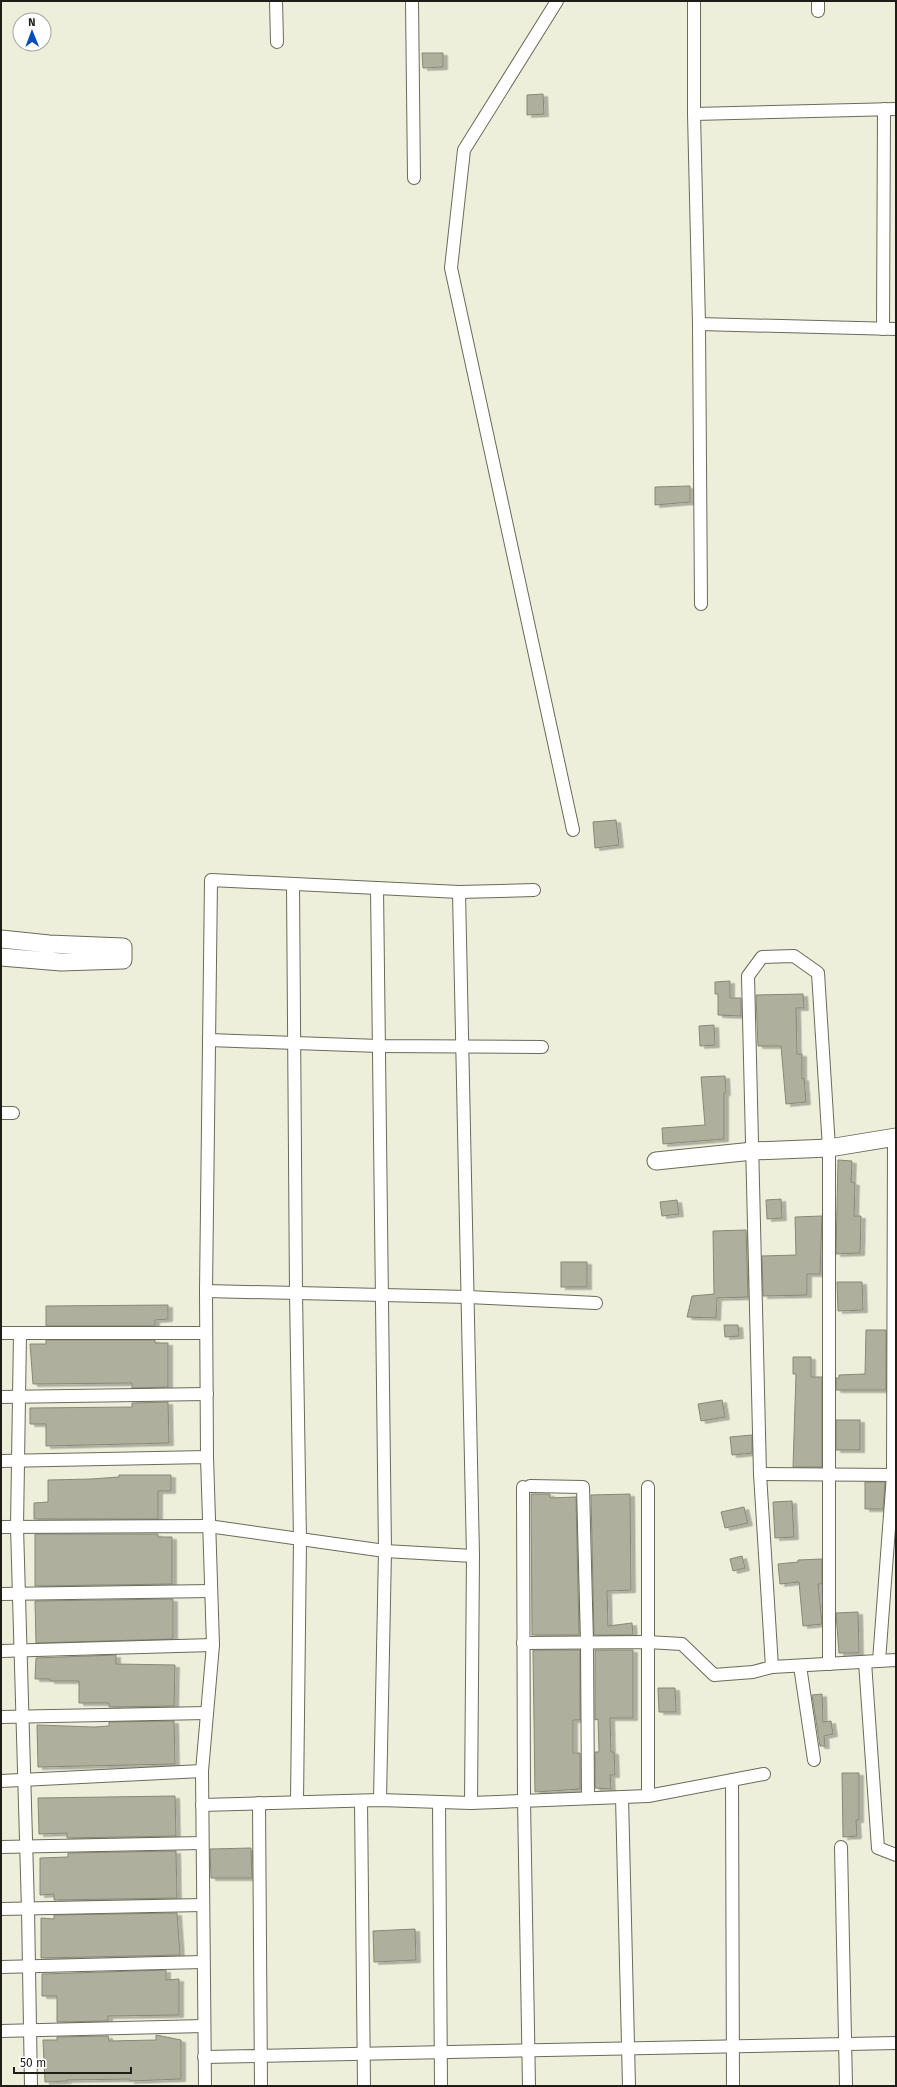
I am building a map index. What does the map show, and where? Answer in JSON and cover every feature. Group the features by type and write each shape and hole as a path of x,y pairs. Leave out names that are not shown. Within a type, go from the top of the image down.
{"street":[{"path":"276,1 277,42"},
{"path":"412,1 414,178"},
{"path":"694,1 694,114 699,324 701,604"},
{"path":"552,3 464,150 451,268 573,830"},
{"path":"694,114 890,109 883,329"},
{"path":"699,324 896,329"},
{"path":"205,2086 202,1771 213,1646 208,1526 206,1333 211,880 459,892 534,890"},
{"path":"293,884 296,1293 300,1540 297,1802"},
{"path":"377,888 385,1551 380,1800"},
{"path":"459,892 473,1556 470,1803"},
{"path":"1,939 49,944 123,947 123,960 61,962 1,957"},
{"path":"772,1667 760,1474 748,976 762,957 794,956 818,972 829,1148 831,1474 829,1664"},
{"path":"209,1040 379,1046 542,1047"},
{"path":"656,1161 753,1151 829,1148 895,1137 895,1475 879,1661"},
{"path":"206,1291 468,1297 596,1303"},
{"path":"1,1333 206,1333"},
{"path":"20,1333 17,1527 28,1909 31,2086"},
{"path":"1,1397 207,1394"},
{"path":"1,1461 207,1457"},
{"path":"760,1474 895,1475"},
{"path":"529,2086 523,1643 526,1487 583,1487 588,1642 588,1798"},
{"path":"648,1488 648,1796"},
{"path":"1,1527 208,1526 385,1551 473,1556"},
{"path":"1,1594 211,1591"},
{"path":"523,1643 648,1642 682,1644 714,1675 753,1672 772,1667 896,1660"},
{"path":"1,1650 213,1646"},
{"path":"865,1662 878,1848 896,1855"},
{"path":"800,1666 814,1760"},
{"path":"1,1717 207,1713"},
{"path":"1,1781 202,1771"},
{"path":"202,1805 380,1800 470,1803 648,1796 764,1774"},
{"path":"732,1780 733,2086"},
{"path":"622,1797 629,2086"},
{"path":"361,1801 364,2086"},
{"path":"439,1802 441,2086"},
{"path":"259,1803 261,2086"},
{"path":"1,1847 202,1843"},
{"path":"841,1847 846,2086"},
{"path":"1,1909 203,1905"},
{"path":"1,1967 203,1962"},
{"path":"1,2031 204,2026"},
{"path":"204,2057 896,2043"}],"building":[{"path":"422,53 443,53 443,67 423,68"},
{"path":"543,94 544,114 527,115 527,95"},
{"path":"690,486 690,502 655,505 655,487"},
{"path":"616,820 619,845 595,848 593,822"},
{"path":"730,981 730,998 741,998 741,1016 718,1015 718,994 715,994 715,982"},
{"path":"803,994 804,1008 796,1008 797,1054 802,1054 802,1079 804,1078 806,1102 786,1104 781,1046 758,1046 756,995"},
{"path":"714,1025 715,1045 700,1046 699,1026"},
{"path":"725,1076 726,1093 724,1093 724,1139 663,1144 662,1128 705,1125 701,1077"},
{"path":"838,1160 852,1161 851,1182 855,1183 854,1216 861,1216 860,1253 836,1254"},
{"path":"781,1199 782,1218 767,1219 766,1200"},
{"path":"677,1200 679,1214 662,1216 660,1202"},
{"path":"822,1216 820,1274 807,1274 807,1295 763,1296 762,1256 796,1255 795,1217"},
{"path":"746,1230 748,1297 717,1298 716,1318 687,1317 692,1296 714,1294 713,1231"},
{"path":"561,1262 587,1262 587,1287 561,1287"},
{"path":"837,1282 862,1282 863,1310 838,1311"},
{"path":"168,1305 168,1319 155,1320 155,1326 46,1326 46,1306"},
{"path":"724,1325 738,1325 739,1336 725,1337"},
{"path":"866,1330 886,1330 886,1390 836,1390 836,1378 839,1378 839,1375 865,1374"},
{"path":"46,1340 155,1340 155,1343 168,1343 168,1387 132,1388 132,1383 33,1384 30,1344 46,1344"},
{"path":"793,1357 811,1357 811,1377 822,1377 822,1467 793,1467 796,1374 793,1374"},
{"path":"722,1400 725,1417 701,1421 698,1404"},
{"path":"168,1402 169,1443 46,1446 46,1424 30,1424 30,1408 132,1407 132,1403"},
{"path":"836,1420 860,1420 860,1450 836,1450"},
{"path":"752,1435 752,1453 732,1455 730,1437"},
{"path":"119,1475 171,1475 171,1491 158,1491 158,1519 34,1519 34,1503 48,1502 48,1480 91,1479 119,1477"},
{"path":"865,1482 885,1482 883,1509 865,1509"},
{"path":"531,1494 550,1494 550,1498 576,1497 579,1635 532,1635"},
{"path":"630,1494 631,1590 607,1591 608,1626 632,1623 633,1635 594,1635 591,1495"},
{"path":"792,1501 794,1537 775,1538 773,1502"},
{"path":"744,1507 748,1523 725,1528 721,1512"},
{"path":"35,1534 158,1534 158,1537 172,1537 172,1584 35,1586"},
{"path":"742,1556 745,1568 733,1571 730,1559"},
{"path":"822,1559 822,1584 818,1584 822,1624 803,1626 799,1582 780,1584 778,1564 798,1562 798,1560"},
{"path":"173,1599 173,1639 36,1643 35,1601"},
{"path":"858,1612 859,1653 839,1653 836,1613"},
{"path":"533,1650 580,1650 580,1720 573,1720 573,1753 580,1753 580,1789 535,1792"},
{"path":"595,1650 633,1650 633,1718 610,1718 611,1752 614,1752 615,1775 610,1775 611,1789 595,1788 595,1752 599,1752 598,1719 595,1720"},
{"path":"116,1655 116,1664 175,1665 174,1706 109,1707 109,1703 79,1703 79,1681 50,1681 50,1679 35,1679 36,1658"},
{"path":"658,1688 675,1688 676,1712 659,1712"},
{"path":"822,1694 823,1722 831,1721 833,1734 824,1736 825,1746 820,1746 812,1695"},
{"path":"174,1721 175,1764 38,1767 37,1725 94,1727 109,1726 109,1722"},
{"path":"842,1773 859,1773 859,1820 856,1820 857,1836 843,1837"},
{"path":"175,1796 176,1836 67,1838 67,1833 39,1834 38,1798"},
{"path":"251,1848 252,1878 211,1878 210,1849"},
{"path":"176,1851 177,1898 54,1900 54,1894 40,1895 40,1858 68,1857 68,1853"},
{"path":"177,1913 180,1955 41,1958 41,1918 54,1919 54,1915"},
{"path":"415,1929 416,1960 374,1962 373,1931"},
{"path":"166,1970 166,1980 179,1979 179,2015 108,2016 108,2021 57,2022 57,1996 42,1996 42,1974"},
{"path":"156,2035 181,2040 181,2079 130,2081 130,2079 67,2080 45,2082 43,2040 57,2040 57,2037 108,2036 109,2041 156,2040"}]}
